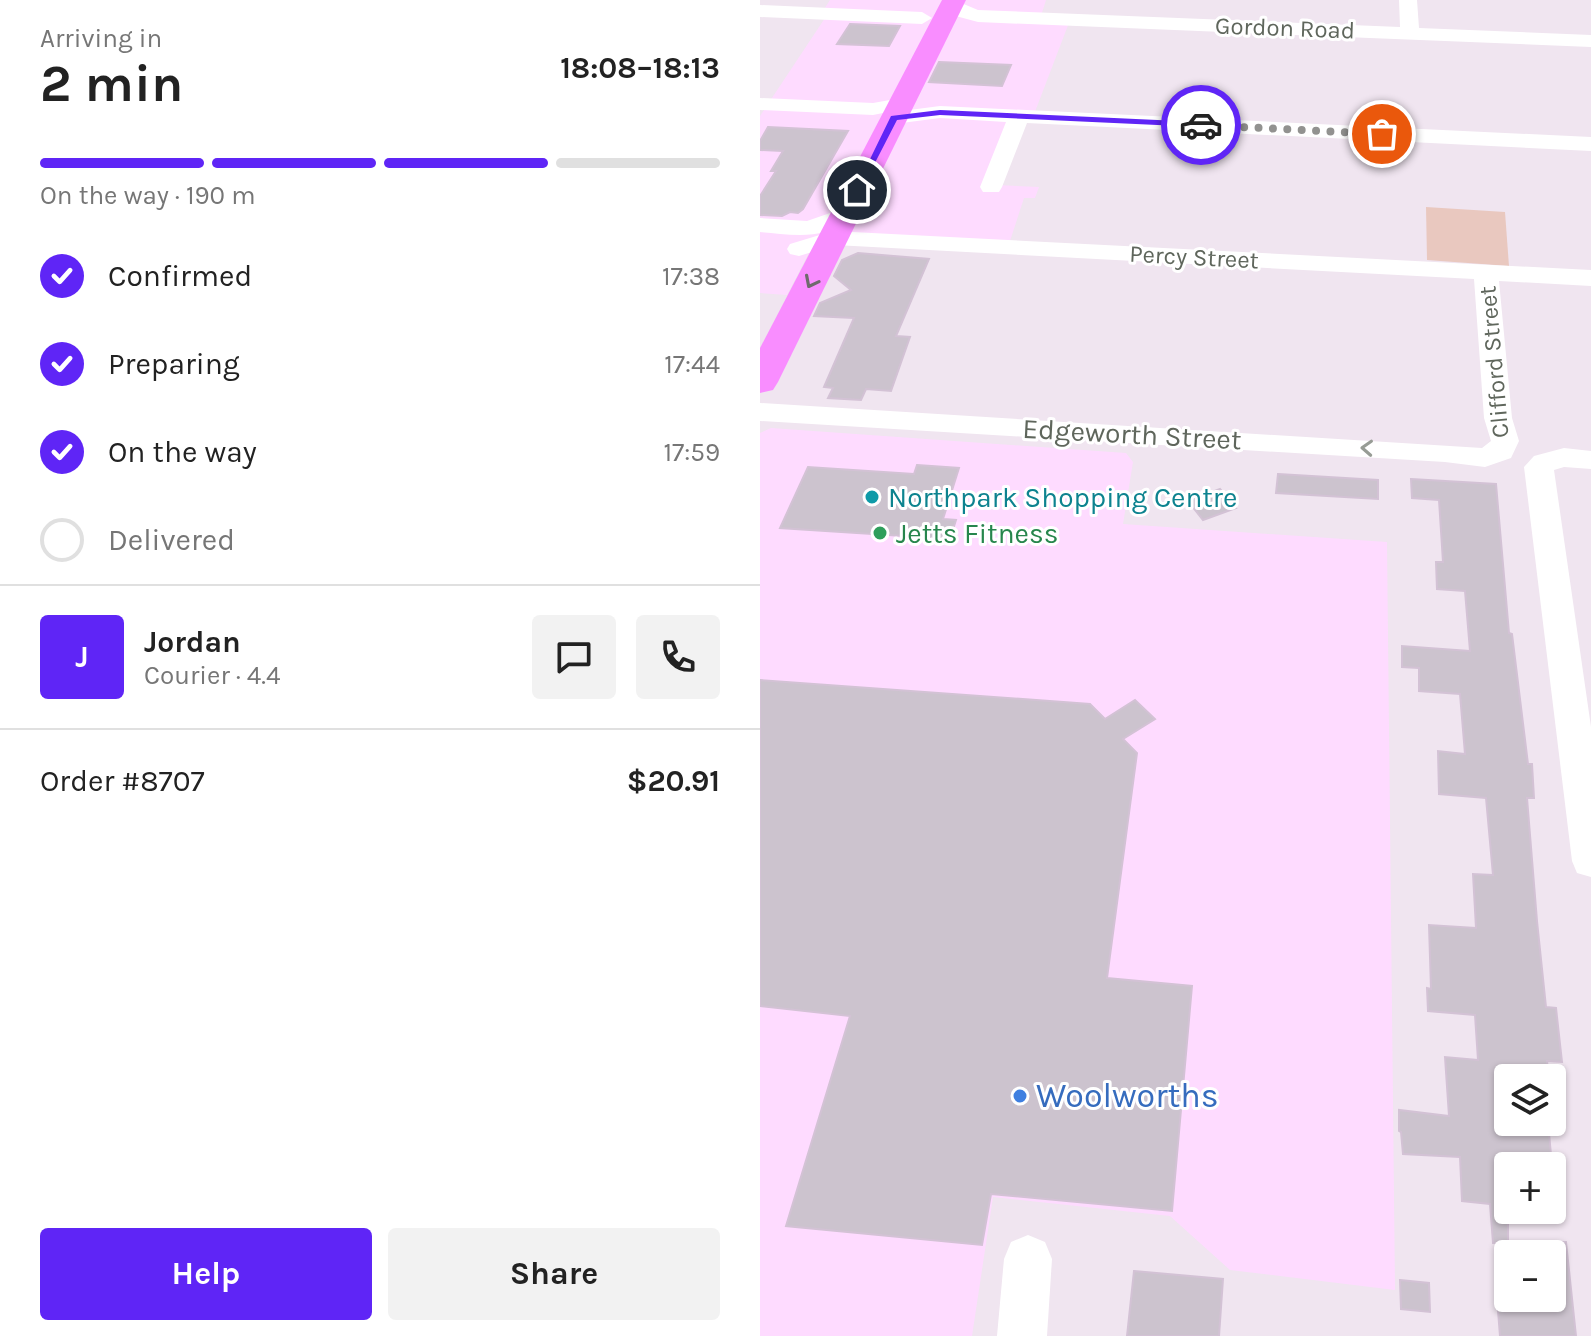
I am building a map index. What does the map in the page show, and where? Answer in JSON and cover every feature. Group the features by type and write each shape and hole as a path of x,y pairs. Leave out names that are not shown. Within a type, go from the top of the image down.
{"highway":[{"path":"760,323 822,232 893,108 940,13"},
{"path":"760,382 822,232"}],"street":[{"path":"1408,0 1410,32"},
{"name":"Gordon Road","path":"760,11 940,13 1591,41"},
{"path":"760,104 1591,144"},
{"path":"991,187 1019,116"},
{"name":"Percy Street","path":"760,225 822,232 1591,278"},
{"name":"Clifford Street","path":"1486,273 1498,418 1505,441 1501,451"},
{"name":"Edgeworth Street","path":"760,412 1485,458 1501,451"},
{"name":"Clifford Street","path":"1591,460 1559,458 1545,461 1539,467 1591,861"},
{"path":"1022,1336 1028,1259"}],"shaded area":[{"path":"830,0 1046,0 1040,19 1070,20 1033,117 1023,116 997,185 1039,187 1035,198 1024,198 1008,247 817,237 787,295 760,293 760,116 827,15 821,14"},
{"path":"1426,207 1505,212 1509,266 1427,260"},
{"path":"771,428 1126,453 1133,462 1123,524 1387,542 1395,1290 1230,1270 1170,1216 993,1197 972,1336 760,1336 760,433"}],"building":[{"path":"850,24 900,26 889,46 837,44"},
{"path":"939,62 1011,65 1002,86 929,82"},
{"path":"768,127 848,131 798,213 760,215 760,196 776,171 771,171 783,151 760,150 760,141"},
{"path":"858,253 929,259 896,336 910,337 891,391 866,389 861,400 828,398 833,388 824,387 854,318 814,316 820,303 851,290 834,276 842,260"},
{"name":"Northpark Shopping Centre","path":"917,465 959,468 943,519 956,520 950,539 780,528 808,467 914,474"},
{"path":"1278,474 1378,480 1378,499 1276,493"},
{"path":"1411,479 1496,484 1509,633 1512,634 1528,764 1532,764 1534,798 1527,798 1537,921 1546,1007 1556,1008 1562,1062 1494,1064 1494,1136 1549,1136 1551,1152 1494,1152 1494,1224 1508,1224 1508,1240 1494,1240 1494,1243 1490,1204 1462,1201 1460,1157 1403,1154 1399,1131 1399,1110 1449,1116 1445,1057 1478,1060 1475,1015 1428,1011 1427,988 1431,989 1429,925 1476,928 1473,874 1493,875 1486,798 1439,794 1438,751 1465,754 1460,694 1419,691 1419,668 1402,667 1402,646 1470,651 1465,591 1437,589 1436,562 1443,562 1439,500 1412,498"},
{"path":"1220,489 1236,508 1203,520 1188,501"},
{"path":"760,680 1090,704 1105,719 1135,700 1155,719 1123,739 1137,753 1107,978 1192,986 1172,1211 991,1194 982,1245 786,1226 850,1016 760,1006"},
{"path":"1566,1242 1576,1336 1500,1336 1498,1312 1566,1312"},
{"path":"1134,1271 1223,1279 1219,1336 1127,1336"},
{"path":"1400,1280 1429,1283 1430,1312 1401,1309"}],"way so far":[{"path":"1201,125 1382,134"}],"place":[{"name":"Northpark Shopping Centre","path":"872,497"},
{"name":"Jetts Fitness","path":"880,533"},
{"name":"Woolworths","path":"1020,1096"}],"route":[{"path":"857,190 894,118 940,112 1201,125"}]}
